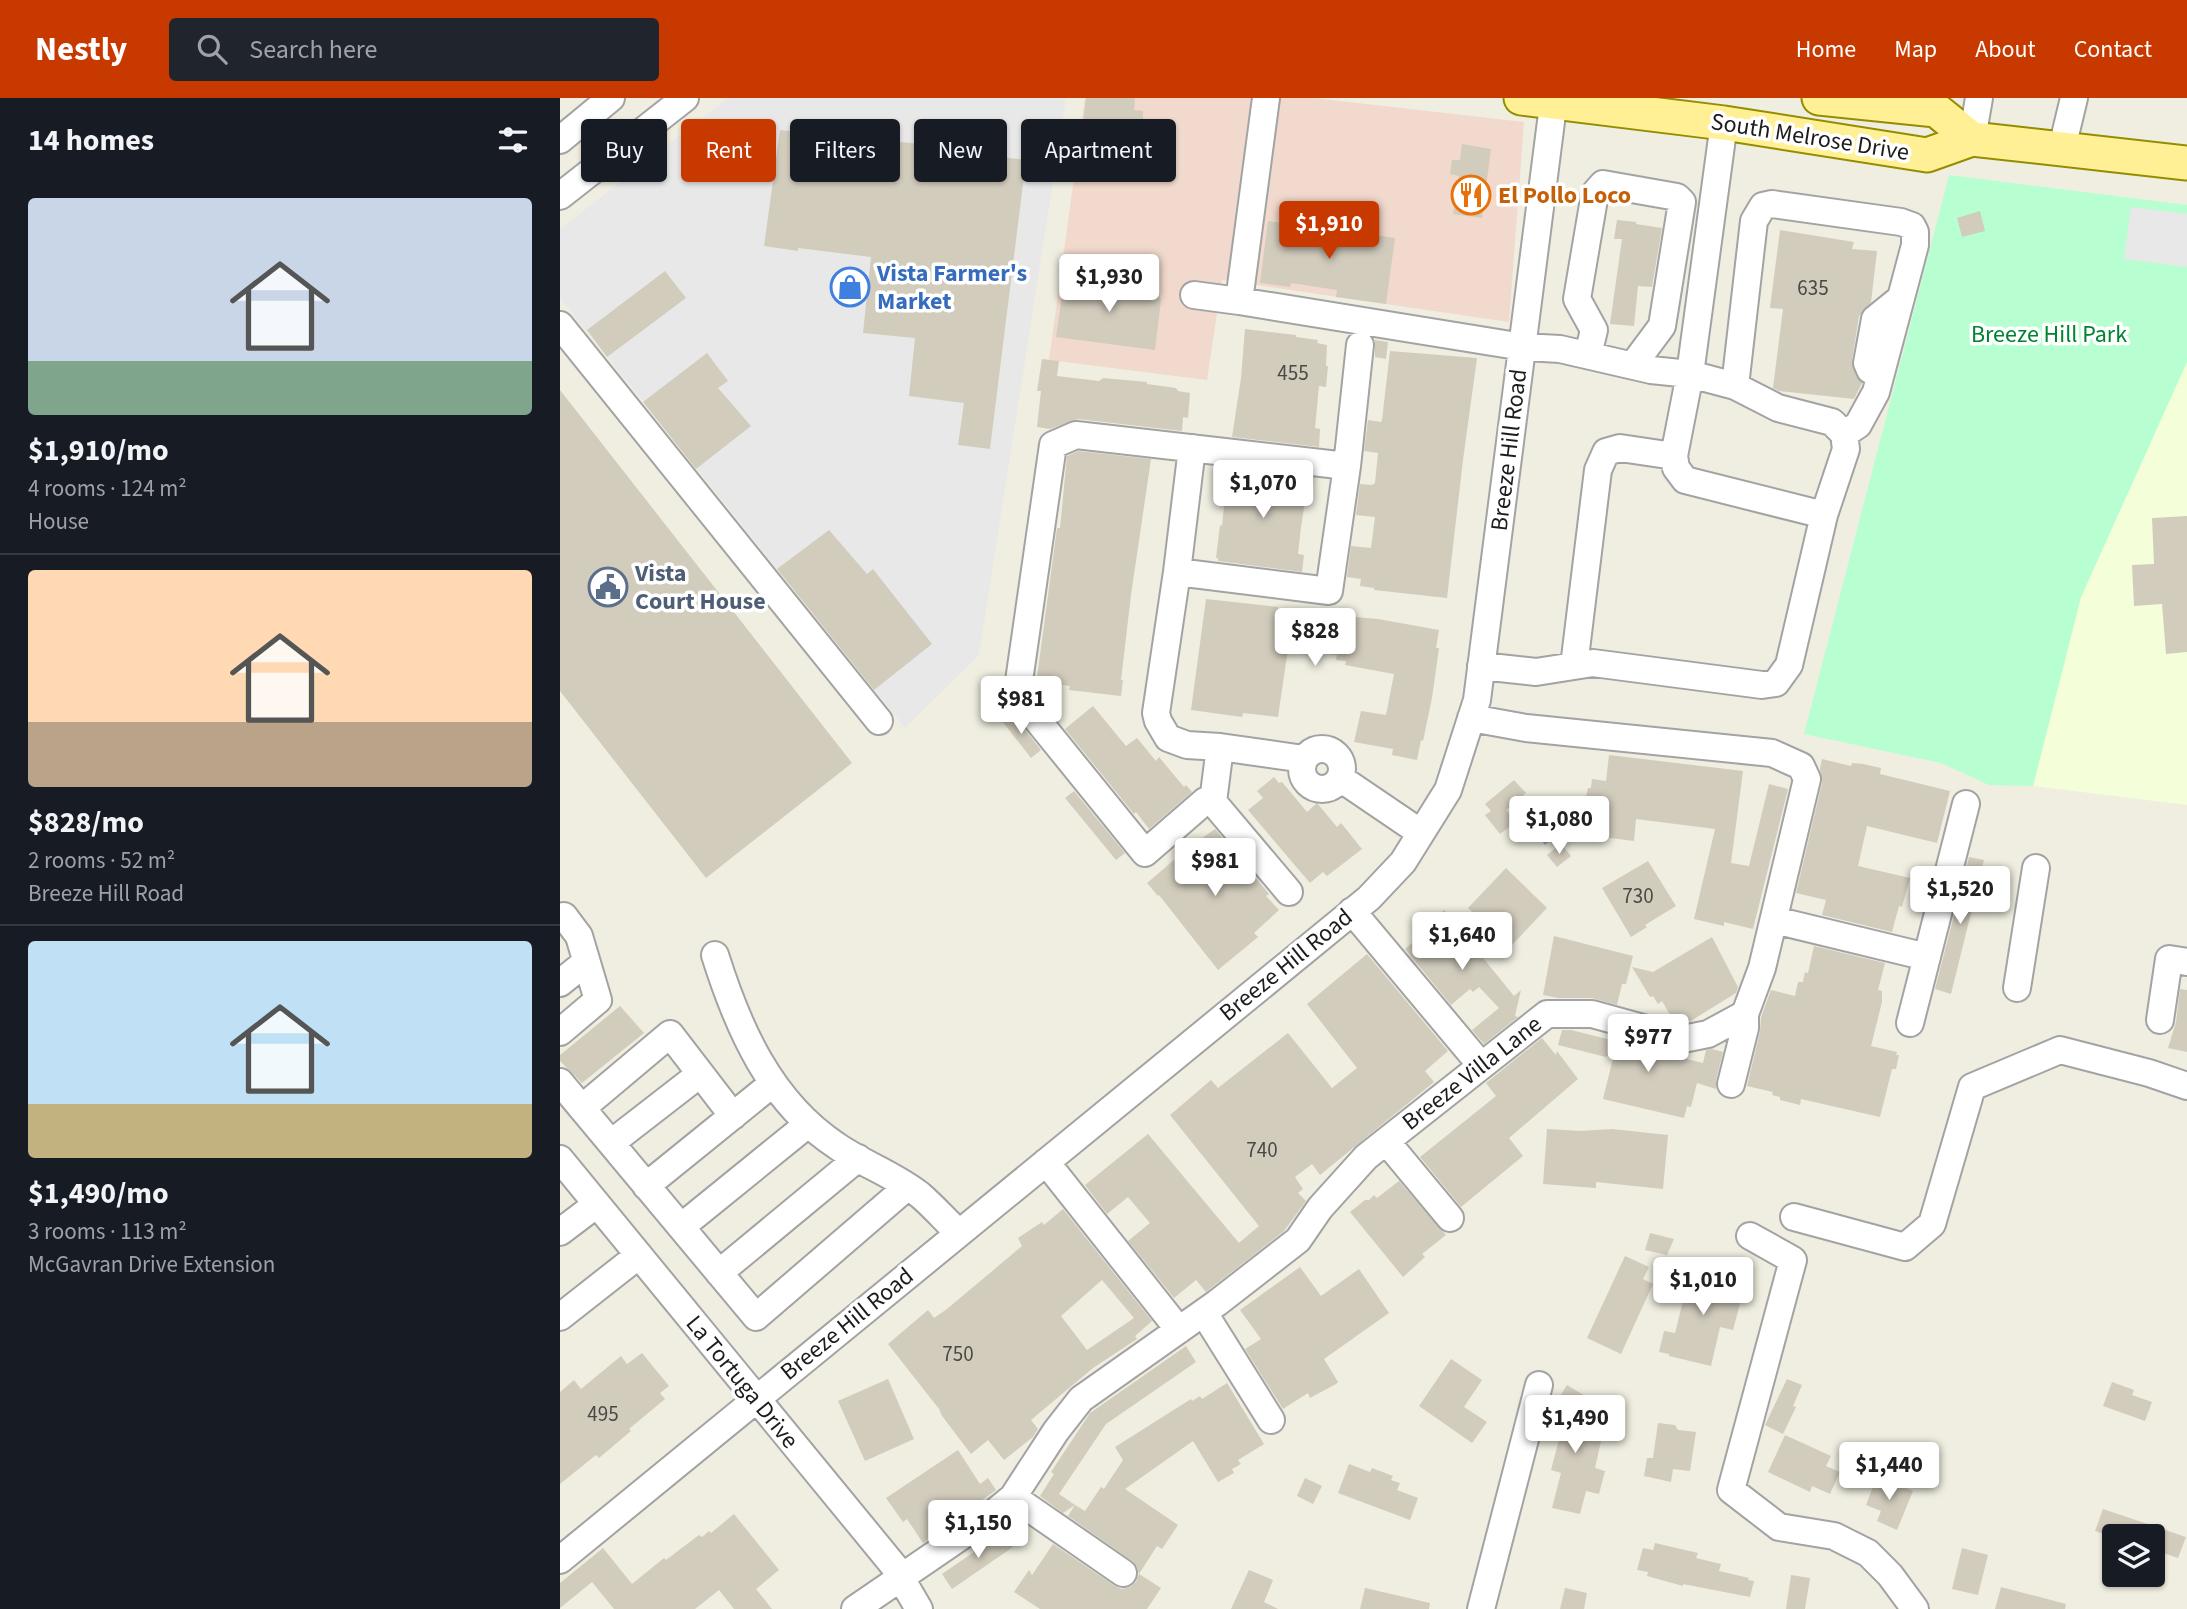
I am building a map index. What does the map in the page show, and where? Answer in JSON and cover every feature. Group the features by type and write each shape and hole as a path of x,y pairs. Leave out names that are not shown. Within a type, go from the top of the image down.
{"main road":[{"name":"South Melrose Drive","path":"1521,98 1724,123 1927,155 1972,139 2187,163"},
{"name":"South Melrose Drive","path":"1819,98 1866,100 1936,110 1972,139"}],"street":[{"path":"560,141 611,98"},
{"path":"560,196 685,98"},
{"path":"1239,301 1266,98"},
{"path":"1972,139 1979,98"},
{"path":"2062,148 2074,98"},
{"name":"Breeze Hill Road","path":"560,1560 1369,898 1403,862 1448,790 1476,700 1554,100"},
{"path":"1724,123 1690,374 1674,456 1676,468 1685,480 1824,515"},
{"path":"1588,355 1594,330 1577,299 1595,193 1603,184 1676,197 1682,202 1662,326 1633,365"},
{"path":"1735,386 1754,221 1763,206 1772,204 1912,226 1915,245 1876,392 1858,425 1844,434"},
{"path":"1194,295 1523,347 1560,349 1651,370 1690,374 1735,386 1778,408 1832,422 1844,434 1846,449 1824,515 1789,665 1776,682 1762,685 1593,663 1536,672 1481,666"},
{"path":"560,325 879,721"},
{"path":"1177,572 1329,591 1347,466 1360,345"},
{"path":"1289,892 1213,802 1205,801 1144,853 1017,695 1053,445 1076,435 1347,466"},
{"path":"1192,448 1156,713 1168,738 1187,745 1304,759 1301,771 1303,778 1312,787 1325,789 1340,778 1421,833"},
{"path":"1574,666 1598,470 1606,452 1620,448 1674,456"},
{"path":"1471,718 1525,728 1772,753 1801,766 1807,779 1762,968 1745,1014 1745,1028 1731,1084"},
{"path":"1213,802 1220,747"},
{"path":"1910,1023 1966,804"},
{"path":"2017,988 2036,868"},
{"path":"1352,911 1480,1064"},
{"path":"560,919 564,916 579,936 598,1000 560,1032"},
{"path":"1774,920 1927,957"},
{"path":"715,955 728,997 750,1046 772,1084 808,1124 836,1146 919,1194 959,1233"},
{"path":"2160,1020 2169,959 2187,962"},
{"path":"560,983 586,962"},
{"name":"Breeze Villa Lane","path":"855,1609 901,1579 1013,1497 1056,1431 1081,1399 1204,1313 1298,1240 1320,1208 1366,1157 1480,1064 1547,1014 1592,1014 1683,1039 1708,1034 1745,1014"},
{"path":"582,1108 670,1034 733,1116"},
{"path":"1794,1217 1905,1247 1932,1224 1972,1087 2060,1050 2149,1073 2187,1086"},
{"path":"611,1143 700,1074"},
{"path":"560,1082 756,1317 907,1187"},
{"path":"646,1186 772,1084"},
{"path":"681,1227 808,1124"},
{"path":"1386,1141 1450,1218"},
{"path":"719,1273 859,1158"},
{"name":"La Tortuga Drive","path":"560,1159 894,1566 919,1609"},
{"path":"1046,1162 1180,1330"},
{"path":"560,1232 597,1204"},
{"path":"1750,1236 1793,1260 1731,1490 1779,1527 1834,1536 1868,1553 1915,1609"},
{"path":"560,1317 639,1255"},
{"path":"1204,1313 1271,1420"},
{"path":"1481,1609 1539,1385"},
{"path":"1013,1497 1123,1573"}],"shaded area":[{"path":"728,98 1066,98 1063,119 1021,119 1021,182 1053,182 979,655 905,728 560,298 560,229 620,182 667,182 667,146 681,135 681,182 776,182 776,119 701,119"},
{"path":"1085,98 1314,98 1524,122 1509,322 1222,280 1207,380 1049,360 1073,182 1176,182 1176,119 1082,119"},
{"path":"2131,207 2187,214 2187,267 2124,259"},
{"path":"2187,361 2187,805 2033,786 2081,597"}],"green space":[{"name":"Breeze Hill Park","path":"1949,175 2187,205 2187,362 2081,597 2033,786 1989,785 1941,763 1804,734"}],"water":[{"path":"1541,805 1555,837 1545,845 1524,819"}],"building":[{"path":"1086,98 1135,98 1134,110 1143,111 1143,119 1083,119"},
{"path":"780,130 790,131 790,182 900,182 900,142 914,143 914,182 1007,182 1007,158 1021,159 1021,182 1023,182 990,449 958,445 964,403 909,396 915,338 863,333 871,257 764,246 773,182 776,182"},
{"name":"El Pollo Loco","path":"1462,144 1491,149 1482,218 1453,214 1459,176 1450,174 1452,160 1460,160"},
{"path":"1980,211 1985,231 1962,237 1957,218"},
{"path":"1617,220 1662,228 1652,287 1638,286 1634,326 1610,324 1622,239 1614,239"},
{"path":"1268,221 1395,238 1386,304 1336,297 1337,290 1291,283 1290,287 1260,283"},
{"path":"1780,230 1854,242 1852,249 1877,251 1871,302 1859,316 1852,360 1856,376 1862,383 1854,399 1779,391 1773,388 1783,309 1770,308"},
{"path":"665,271 686,298 607,357 587,330"},
{"path":"1065,275 1132,288 1143,284 1154,288 1161,300 1155,350 1056,337"},
{"path":"1245,329 1296,335 1327,345 1326,387 1319,386 1315,428 1320,429 1319,447 1232,437"},
{"path":"1375,340 1388,342 1386,359 1375,357"},
{"path":"1390,351 1477,358 1447,598 1374,590 1360,586 1361,579 1347,577 1351,546 1371,548 1375,517 1356,515 1360,484 1375,483 1378,453 1364,451 1368,420 1382,420"},
{"path":"707,353 728,381 718,388 751,426 696,469 643,402"},
{"path":"1042,359 1059,361 1057,376 1099,381 1103,378 1147,382 1190,393 1188,418 1183,417 1182,431 1078,419 1050,429 1037,427 1041,391 1037,391"},
{"path":"560,390 852,763 706,878 560,691"},
{"path":"1078,451 1151,459 1131,595 1121,696 1069,690 1070,686 1049,683 1046,678 1037,677 1057,528 1060,528 1067,456"},
{"path":"1228,468 1314,478 1312,496 1306,495 1301,527 1298,554 1304,555 1302,572 1218,561 1216,558"},
{"path":"2187,516 2187,652 2166,654 2162,604 2134,606 2132,565 2154,564 2152,518"},
{"path":"829,530 867,574 873,569 932,644 874,690 777,569"},
{"path":"1206,599 1292,611 1292,633 1341,640 1344,616 1439,630 1432,698 1417,760 1392,755 1393,749 1354,742 1361,711 1386,715 1394,674 1345,665 1346,661 1336,660 1337,655 1288,649 1278,717 1243,713 1242,717 1191,710"},
{"path":"1093,706 1126,746 1137,738 1156,761 1159,757 1184,787 1186,785 1192,792 1149,829 1065,729"},
{"path":"1012,713 1041,750 1031,758 1002,721"},
{"path":"1609,755 1743,771 1731,863 1749,866 1769,784 1788,789 1753,929 1694,919 1715,829 1636,819 1634,841 1578,834 1588,788 1591,788 1592,779 1606,781"},
{"path":"1822,759 1851,766 1852,763 1881,768 1880,774 1950,791 1937,843 1867,826 1858,866 1910,878 1892,932 1822,915 1826,900 1796,893 1822,783"},
{"path":"1274,777 1279,783 1282,782 1307,812 1317,803 1337,827 1341,823 1362,849 1327,876 1323,872 1310,883 1248,810 1263,798 1257,791"},
{"path":"1514,780 1526,793 1506,810 1516,822 1500,834 1485,815 1491,811 1485,804"},
{"path":"1074,791 1125,853 1116,860 1065,798"},
{"path":"1215,829 1279,910 1254,933 1258,937 1218,970 1147,883"},
{"path":"1561,844 1571,856 1557,867 1547,855"},
{"path":"1969,857 1984,860 1951,994 1935,989"},
{"path":"1648,861 1676,906 1631,937 1602,888"},
{"path":"1506,868 1547,908 1510,947 1468,908"},
{"path":"1444,910 1514,996 1521,990 1515,1016 1518,1017 1484,1044 1472,1030 1499,1008 1479,987 1473,992 1470,989 1451,1005 1405,949 1424,933 1422,931 1430,924 1428,923"},
{"path":"1554,936 1633,956 1617,1005 1592,998 1543,995"},
{"path":"1712,937 1738,987 1736,993 1689,1022 1673,1020 1662,1001 1658,1004 1653,996 1650,997 1632,967 1653,972"},
{"path":"1814,946 1885,963 1878,990 1882,991 1882,1002 1871,1046 1897,1052 1896,1055 1899,1055 1896,1069 1892,1069 1880,1117 1801,1099 1800,1105 1780,1100 1780,1097 1772,1095 1773,1092 1747,1086 1761,1017 1771,990 1795,996 1798,982 1803,982 1805,972 1808,973"},
{"path":"1367,954 1448,1051 1425,1071 1434,1082 1320,1175 1312,1164 1295,1177 1303,1189 1298,1193 1306,1201 1284,1231 1206,1292 1196,1280 1174,1298 1128,1241 1150,1223 1128,1197 1107,1214 1085,1185 1148,1134 1239,1243 1259,1226 1170,1115 1211,1080 1218,1088 1288,1033 1332,1088 1357,1068 1307,1004"},
{"path":"2180,989 2187,990 2187,1052 2168,1048 2176,1022"},
{"path":"620,1006 644,1033 582,1083 560,1061 560,1055"},
{"path":"1562,1030 1703,1063 1706,1050 1723,1052 1716,1089 1697,1083 1691,1107 1687,1106 1684,1118 1603,1099 1615,1050 1606,1057 1558,1045"},
{"path":"1542,1038 1556,1055 1557,1051 1578,1079 1509,1138 1523,1156 1461,1207 1420,1157 1496,1096 1486,1083"},
{"path":"1547,1129 1612,1129 1668,1135 1663,1189 1596,1182 1596,1188 1543,1184"},
{"path":"1399,1181 1446,1235 1422,1254 1425,1257 1403,1277 1350,1212 1374,1195 1377,1198"},
{"path":"1063,1209 1152,1321 1135,1336 1137,1339 1093,1368 1031,1420 1038,1429 1033,1437 1004,1460 988,1440 971,1454 888,1344 928,1310 934,1318 947,1309 1022,1246 1018,1238 1042,1222 1044,1225","holes":["1102,1280 1134,1318 1087,1350 1061,1316"]},
{"path":"1650,1233 1674,1239 1667,1255 1645,1250"},
{"path":"1625,1256 1649,1267 1643,1279 1653,1284 1621,1354 1587,1338"},
{"path":"1300,1267 1321,1296 1359,1269 1389,1313 1324,1359 1338,1382 1336,1384 1310,1398 1308,1393 1283,1409 1245,1349 1261,1339 1240,1310"},
{"path":"1691,1269 1741,1281 1736,1299 1741,1300 1733,1330 1720,1327 1711,1366 1659,1352 1664,1331 1675,1333"},
{"path":"1186,1346 1196,1362 1106,1424 1059,1494 1075,1505 1063,1513 1040,1496 1054,1474 1051,1472 1090,1413"},
{"path":"642,1353 669,1386 660,1393 665,1399 599,1458 596,1455 560,1484 560,1392 574,1380 581,1389 621,1356 627,1364"},
{"path":"1451,1359 1482,1380 1464,1407 1487,1422 1472,1443 1419,1406"},
{"path":"888,1379 914,1439 865,1461 838,1401"},
{"path":"1787,1379 1802,1385 1793,1406 1796,1407 1783,1434 1765,1425"},
{"path":"2112,1382 2134,1390 2132,1395 2152,1402 2145,1421 2103,1406"},
{"path":"1227,1383 1264,1444 1238,1460 1241,1464 1232,1469 1234,1473 1218,1482 1193,1441 1125,1489 1178,1525 1162,1549 1157,1546 1139,1574 1132,1561 1068,1516 1075,1505 1085,1511 1101,1487 1104,1489 1123,1460 1115,1447 1191,1399 1192,1401 1200,1396 1202,1399"},
{"path":"1567,1385 1595,1402 1574,1434 1601,1441 1595,1468 1605,1471 1599,1494 1586,1491 1580,1514 1552,1508 1561,1473 1551,1470 1566,1413 1554,1406"},
{"path":"1658,1423 1675,1425 1678,1430 1696,1432 1690,1471 1673,1469 1671,1482 1644,1476 1647,1458 1653,1458"},
{"path":"1785,1435 1831,1456 1826,1466 1840,1472 1830,1494 1812,1486 1810,1492 1768,1472"},
{"path":"958,1450 980,1484 988,1478 996,1490 923,1543 907,1519 903,1522 886,1498"},
{"path":"1349,1464 1370,1472 1372,1468 1393,1476 1391,1480 1400,1483 1397,1490 1418,1498 1410,1520 1338,1493"},
{"path":"1877,1476 1913,1491 1897,1530 1877,1521 1881,1511 1866,1505"},
{"path":"1305,1478 1322,1486 1313,1504 1297,1496"},
{"path":"2103,1509 2147,1524 2102,1524 2102,1533 2095,1531"},
{"path":"734,1514 779,1570 756,1589 772,1609 734,1609 719,1590 695,1609 614,1609 592,1582 560,1608 560,1583 603,1548 632,1584 664,1558 666,1560 699,1535 702,1537 709,1531 711,1533"},
{"path":"2165,1530 2186,1537 2178,1558 2165,1554"},
{"path":"1003,1532 1013,1547 952,1589 942,1574"},
{"path":"1655,1543 1698,1553 1696,1558 1721,1564 1719,1571 1749,1578 1748,1580 1754,1581 1750,1597 1683,1586 1647,1576 1648,1572 1637,1570 1643,1548 1653,1550"},
{"path":"1053,1544 1122,1589 1136,1582 1139,1574 1161,1588 1147,1609 1040,1609 1014,1592 1029,1570 1032,1575"},
{"path":"1962,1548 1988,1555 1978,1595 1952,1589"},
{"path":"1249,1570 1273,1580 1264,1602 1278,1609 1231,1609"},
{"path":"1791,1575 1810,1578 1805,1609 1786,1609"},
{"path":"2001,1587 2066,1604 2065,1609 1995,1609"},
{"path":"1365,1588 1430,1603 1429,1609 1360,1609"},
{"path":"1565,1588 1587,1593 1584,1609 1560,1609"}],"place":[{"name":"El Pollo Loco","path":"1471,195"},
{"name":"Vista Farmer's Market","path":"850,287"},
{"name":"Vista Court House","path":"608,587"}]}
